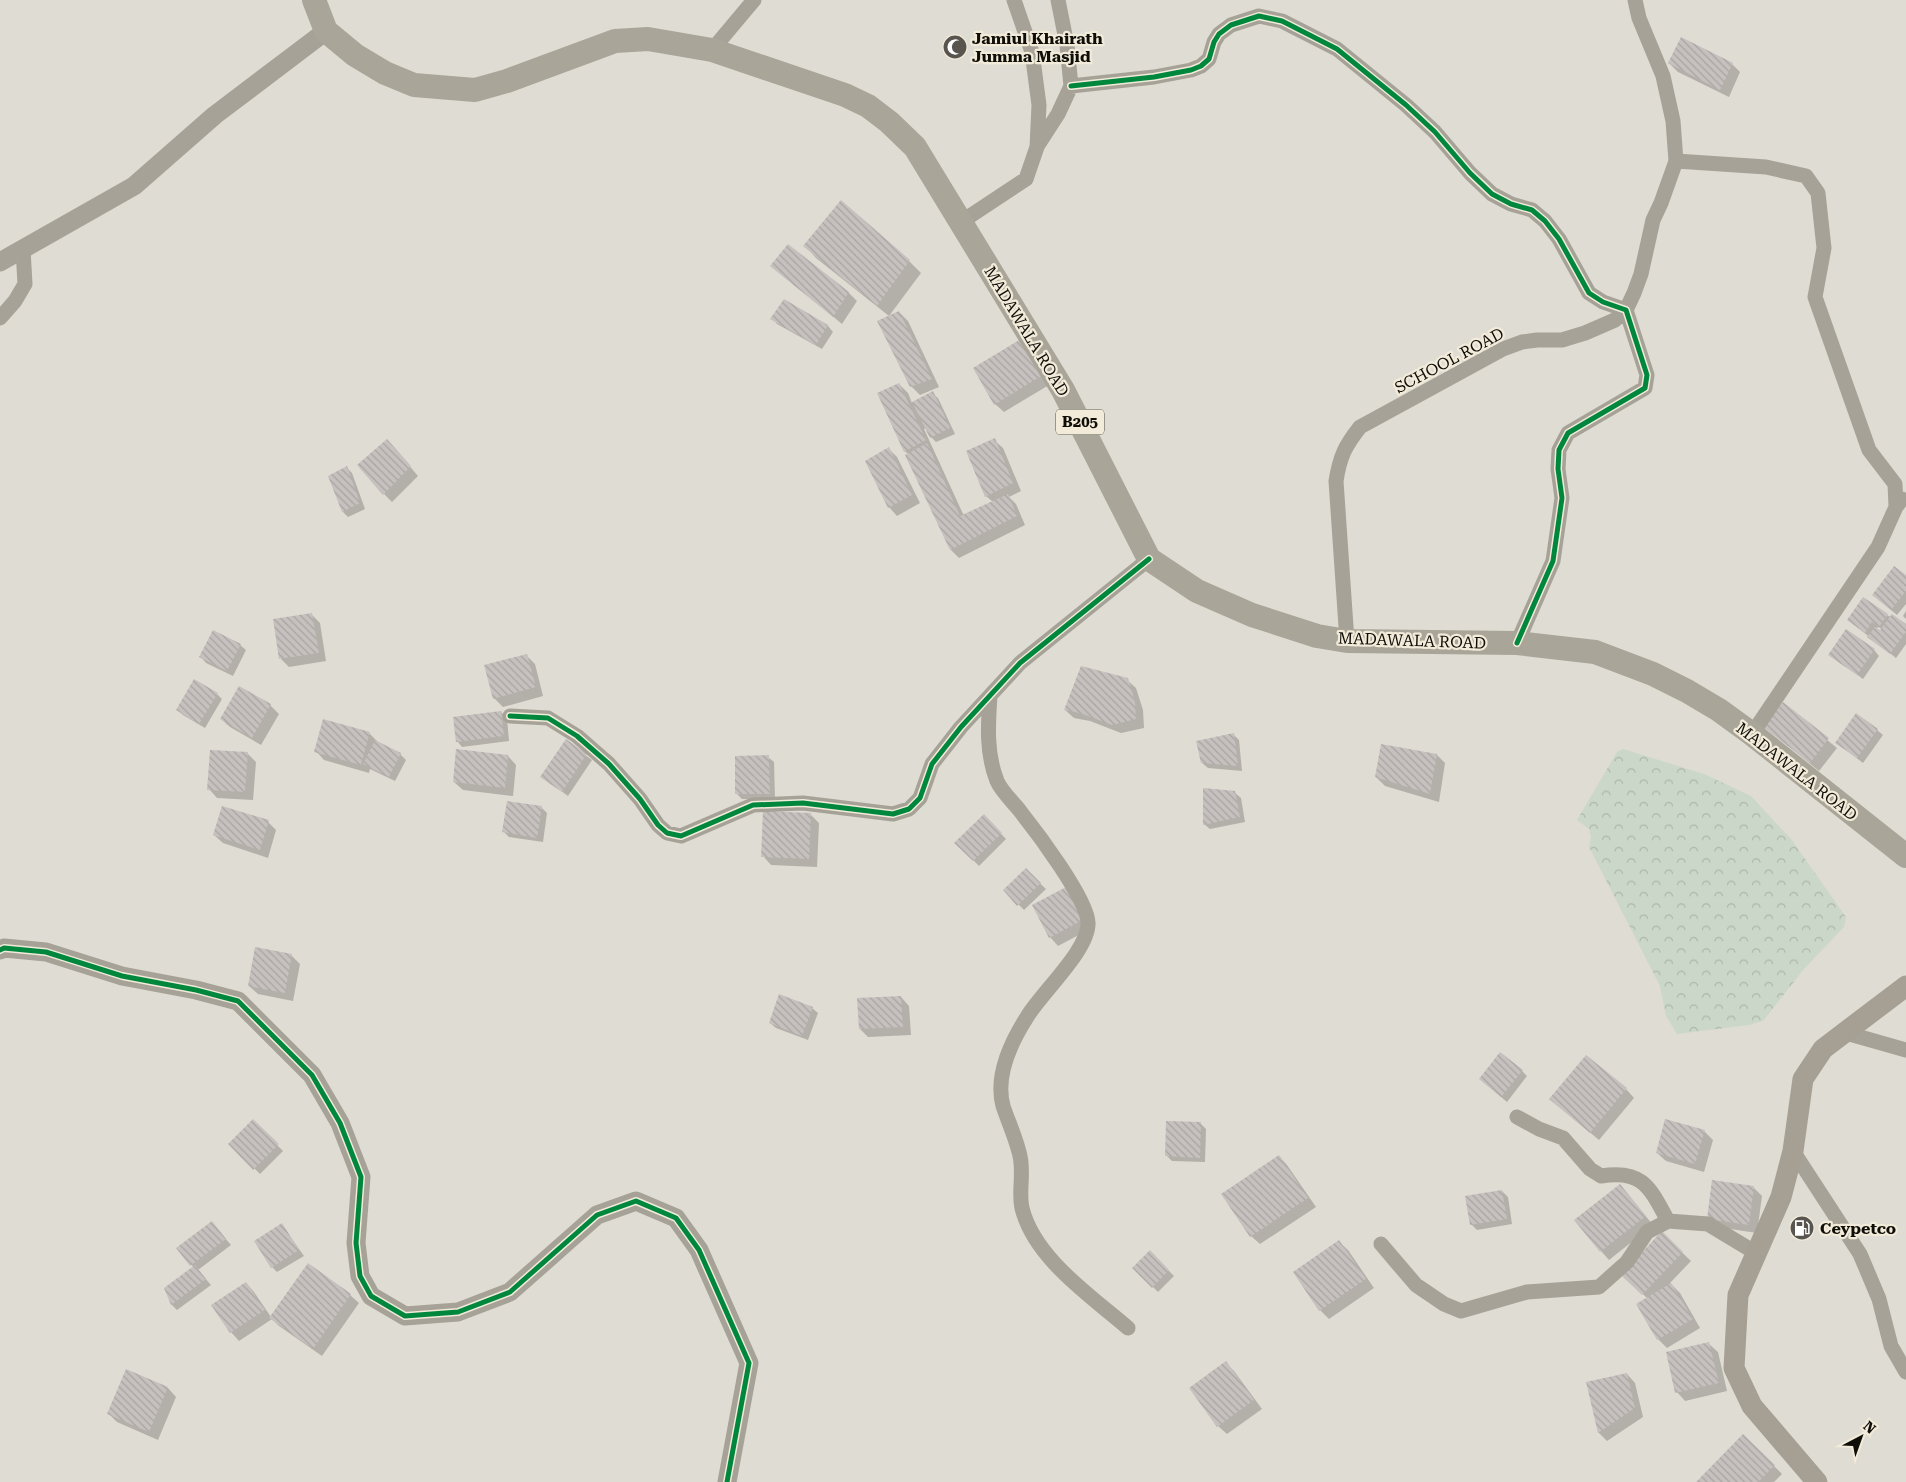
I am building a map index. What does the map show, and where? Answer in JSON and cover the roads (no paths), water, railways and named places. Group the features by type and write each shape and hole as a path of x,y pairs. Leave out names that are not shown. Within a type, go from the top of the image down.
{"main road":[{"path":"314,0 326,31"},
{"name":"MADAWALA ROAD","path":"326,31 356,55 385,73 414,85 475,90 507,81 615,41 648,39 712,50 845,95 868,106 889,122 915,147 1064,390 1149,558 1197,591 1252,615 1317,636 1347,641 1517,643 1595,652 1654,674 1719,710 1906,856"},
{"path":"1817,1482 1752,1406 1734,1368 1738,1295 1781,1197 1793,1151 1802,1079 1823,1050 1906,986"}],"street":[{"path":"712,50 754,0"},
{"path":"1014,0 1032,52 1039,105 1038,147"},
{"path":"961,222 1026,179 1038,147 1058,114 1071,86 1067,45 1058,0"},
{"path":"1517,643 1553,561 1562,498 1558,469 1559,450 1568,433 1645,388 1647,375 1626,310 1641,274 1653,220 1662,203 1676,161 1673,121 1663,76 1639,18 1635,0"},
{"path":"1071,86 1154,77 1191,70 1209,60 1214,42 1219,34 1231,25 1259,16 1282,21 1337,49 1406,105 1428,125 1470,173 1492,194 1511,204 1532,210 1545,221 1559,239 1589,293 1603,302 1626,310"},
{"path":"0,262 134,186 215,115 326,31"},
{"path":"1676,161 1766,167 1806,176 1818,193 1824,248 1815,297 1870,450 1895,484 1901,509"},
{"path":"0,318 15,302 25,284 24,249"},
{"name":"SCHOOL ROAD","path":"1347,641 1336,481 1340,459 1347,443 1360,427 1503,349 1522,342 1562,340 1585,334 1615,320 1626,310"},
{"path":"1752,734 1878,547 1901,509 1906,493"},
{"path":"510,716 548,718 577,736 615,771 658,825 667,833 681,836 753,805 803,803 893,814 909,809 920,798 932,764 1020,663 1149,558"},
{"path":"990,696 987,741 998,782 1059,864 1081,903 1088,923 1082,945 1027,1016 1012,1045 1000,1080 1003,1104 1020,1153 1023,1170 1022,1208 1030,1231 1055,1264 1128,1328"},
{"path":"0,950 4,948 46,952 122,976 196,990 238,1001 312,1075 340,1123 362,1177 356,1243 360,1276 371,1296 405,1316 458,1312 510,1292 597,1215 636,1202 676,1218 699,1250 749,1363 727,1482"},
{"path":"1846,1033 1906,1050"},
{"path":"1517,1117 1539,1129 1563,1138 1590,1169 1601,1176 1618,1173 1638,1179 1647,1187 1668,1221"},
{"path":"1793,1151 1860,1254 1879,1299 1891,1346 1906,1372"},
{"path":"1381,1244 1416,1285 1444,1304 1461,1311 1528,1292 1600,1287 1627,1262 1647,1232 1668,1221 1708,1224 1756,1253"}],"place":[{"name":"Jamiul Khairath Jumma Masjid","path":"955,47"},
{"name":"Ceypetco","path":"1802,1228"}]}
